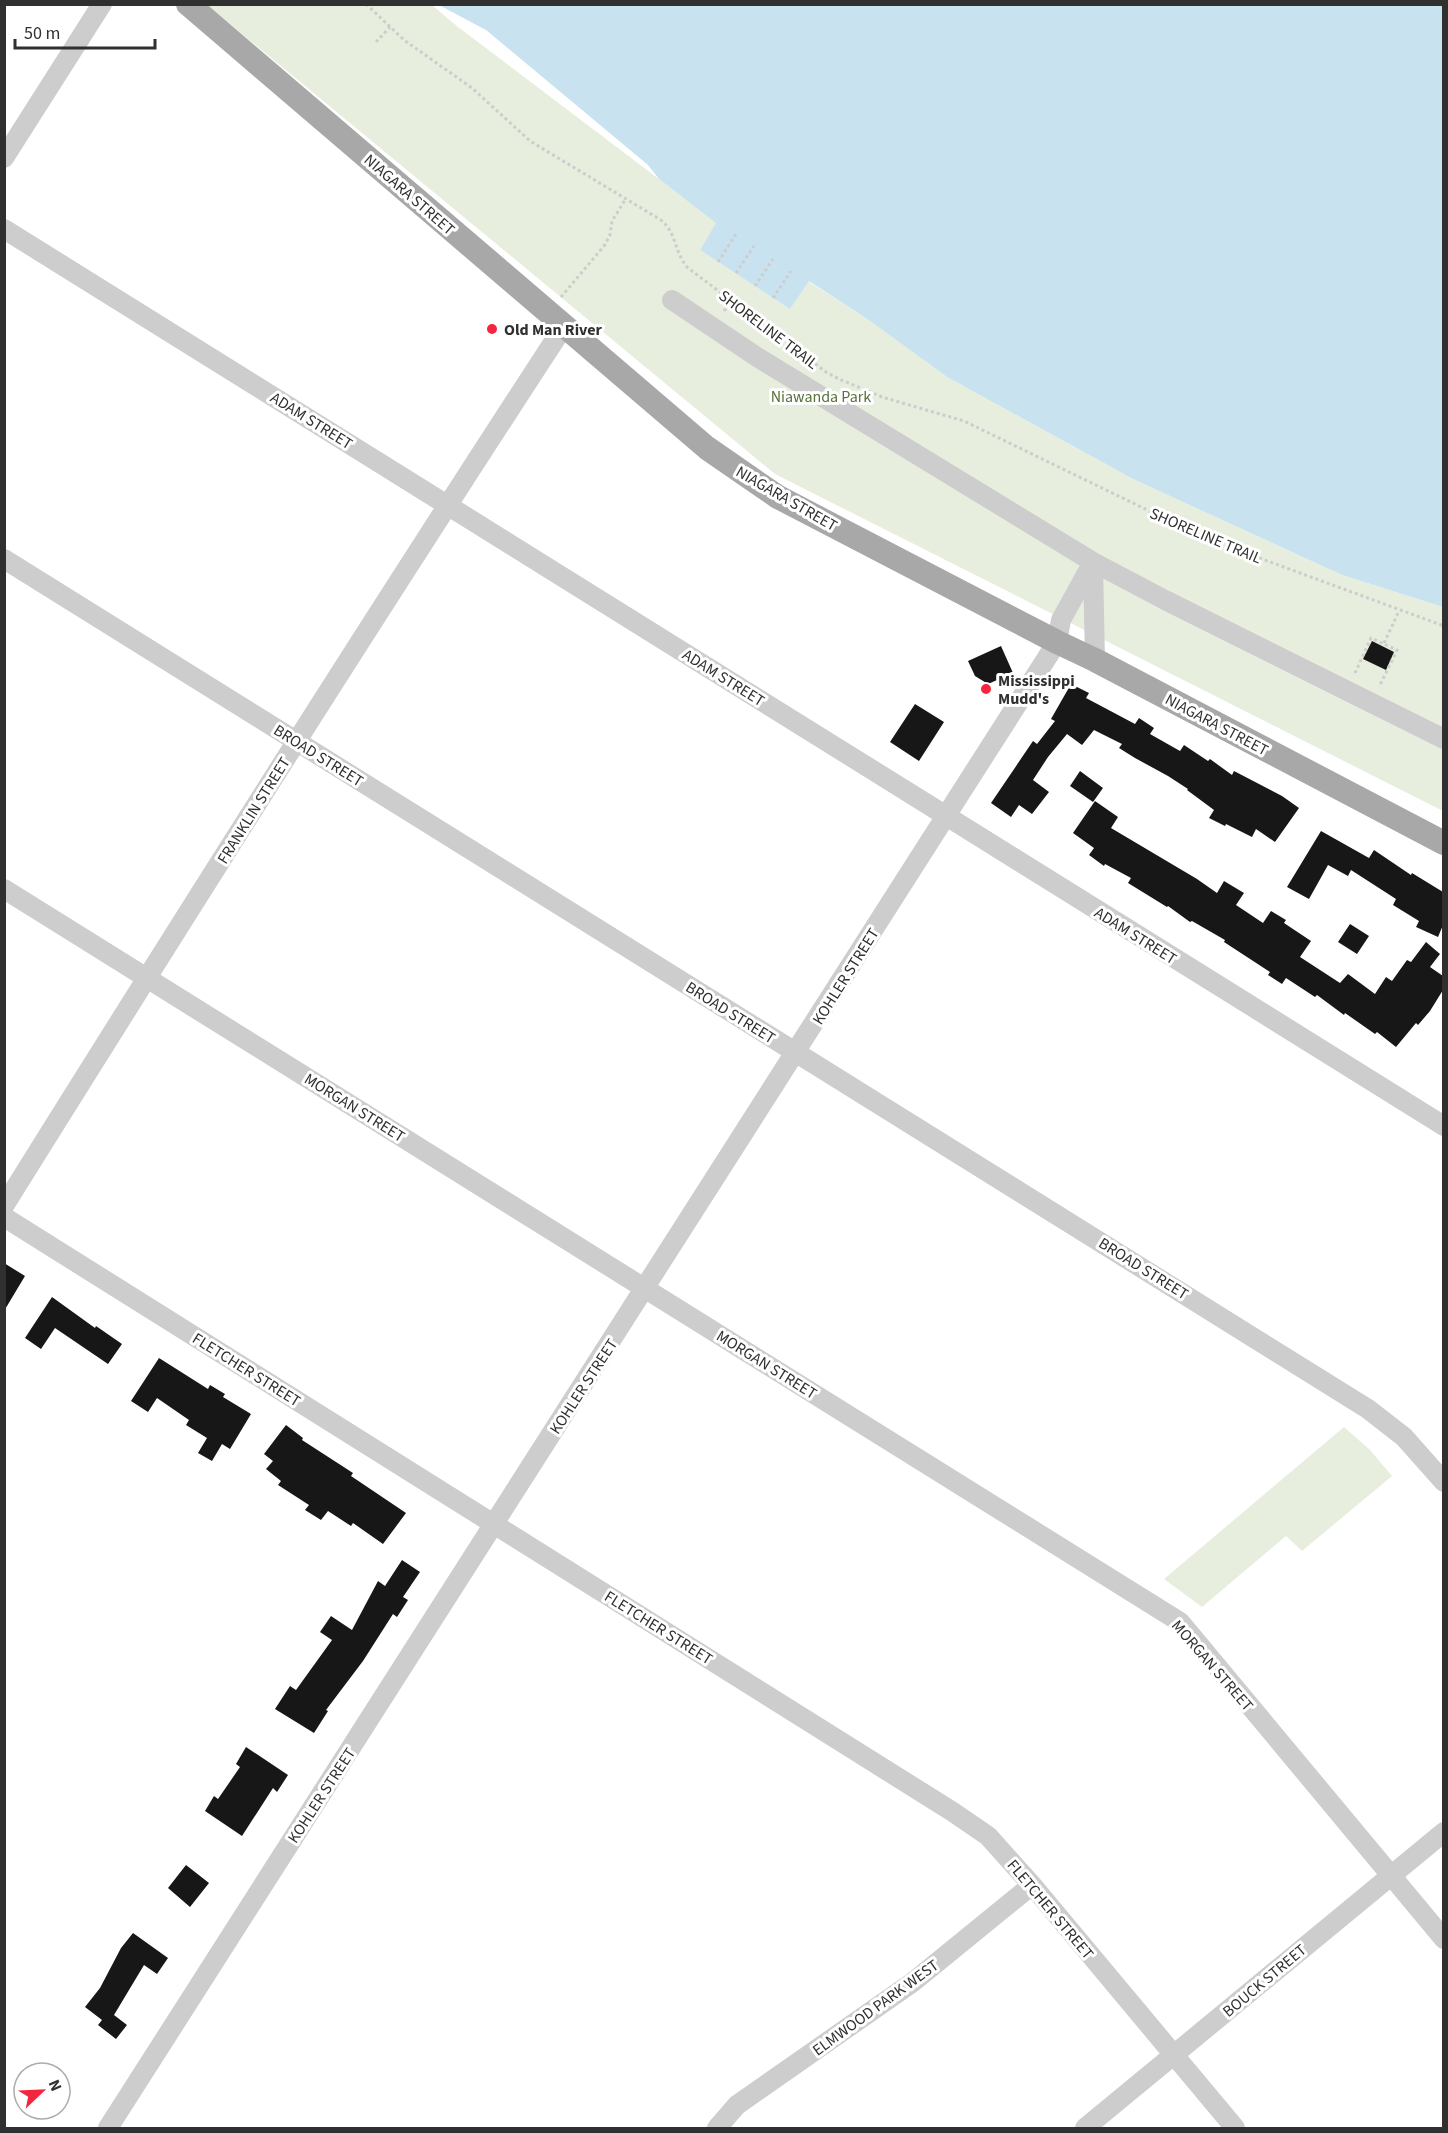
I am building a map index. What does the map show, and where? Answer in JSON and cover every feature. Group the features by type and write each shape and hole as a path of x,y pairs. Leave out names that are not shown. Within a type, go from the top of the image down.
{"main road":[{"name":"NIAGARA STREET","path":"188,4 707,448 739,471 778,496 1443,843"}],"street":[{"path":"4,158 102,4"},
{"name":"ADAM STREET","path":"4,229 1443,1126"},
{"path":"672,300 757,357 1093,562 1443,739"},
{"name":"FRANKLIN STREET","path":"4,1206 297,741 564,326"},
{"name":"BROAD STREET","path":"4,559 1368,1409 1404,1437 1443,1482"},
{"path":"1093,562 1095,660"},
{"name":"KOHLER STREET","path":"108,2128 1057,642 1061,620 1093,562"},
{"name":"MORGAN STREET","path":"4,889 1180,1622 1443,1940"},
{"name":"FLETCHER STREET","path":"4,1218 988,1836 1032,1885 1235,2128"},
{"name":"BOUCK STREET","path":"1085,2128 1443,1832"},
{"name":"ELMWOOD PARK WEST","path":"717,2128 737,2105 912,1982 1032,1885"}],"path":[{"name":"SHORELINE TRAIL","path":"366,4 404,40 472,88 530,141 661,220 669,227 678,254 688,268 826,372 882,397 964,422 1205,538 1443,626"},
{"path":"376,42 390,27"},
{"path":"561,297 604,246 610,236 612,221 625,200"},
{"path":"718,262 736,234"},
{"path":"736,273 754,246"},
{"path":"755,286 772,259"},
{"path":"773,298 791,271"},
{"path":"1384,643 1399,611"},
{"path":"1347,690 1371,638 1384,643 1397,650 1372,703"}],"green space":[{"name":"Niawanda Park","path":"207,5 432,5 717,223 700,250 790,309 808,281 870,321 947,377 1133,479 1342,575 1443,607 1443,811 775,474"},
{"path":"1344,1427 1370,1450 1392,1476 1302,1551 1286,1536 1202,1607 1164,1579"}],"water":[{"path":"439,5 1443,5 1443,607 1342,575 1133,479 947,377 870,321 809,281 790,309 700,250 716,223 659,179 648,165 486,30"}],"building":[{"path":"1372,641 1394,652 1386,670 1363,659"},
{"path":"1001,646 1013,673 988,684 975,676 968,661"},
{"path":"1071,684 1089,693 1086,698 1135,724 1139,718 1154,728 1150,734 1180,751 1184,745 1208,761 1210,759 1232,775 1234,771 1282,796 1299,808 1275,842 1256,829 1252,837 1209,818 1214,810 1188,789 1119,748 1122,744 1094,730 1082,745 1067,734 1033,780 1049,792 1032,814 1019,805 1011,817 991,803 1033,741 1037,744 1055,721 1051,719"},
{"path":"915,704 944,722 919,761 890,742"},
{"path":"1080,771 1103,788 1093,802 1070,786"},
{"path":"1095,801 1118,817 1111,828 1217,893 1224,881 1244,893 1236,905 1263,923 1271,911 1286,920 1284,923 1311,941 1300,957 1340,983 1348,974 1375,994 1386,977 1392,981 1407,960 1411,962 1426,942 1440,954 1430,967 1443,976 1443,990 1430,1011 1418,1025 1416,1023 1396,1047 1377,1032 1375,1034 1345,1013 1344,1015 1317,995 1315,997 1286,978 1282,984 1268,975 1270,972 1224,942 1225,940 1192,921 1190,922 1168,906 1128,883 1131,878 1105,864 1104,866 1089,855 1094,848 1073,833"},
{"path":"1321,831 1369,858 1374,850 1411,875 1412,873 1443,892 1443,925 1438,937 1416,927 1419,921 1393,905 1396,899 1351,870 1348,876 1328,865 1309,899 1287,887"},
{"path":"1350,924 1369,936 1357,954 1338,942"},
{"path":"4,1263 25,1276 4,1311"},
{"path":"52,1297 122,1344 108,1364 55,1328 41,1349 25,1338"},
{"path":"159,1358 208,1389 210,1385 225,1394 223,1397 251,1414 230,1449 222,1444 212,1461 198,1453 207,1438 186,1425 189,1420 157,1398 148,1412 131,1401"},
{"path":"286,1425 303,1438 302,1440 353,1473 351,1476 406,1513 383,1544 353,1523 351,1526 328,1511 321,1520 305,1510 309,1505 278,1485 281,1481 266,1469 273,1461 264,1454"},
{"path":"402,1560 420,1572 403,1597 408,1600 397,1617 393,1614 363,1661 326,1710 328,1711 314,1733 275,1709 290,1686 296,1690 332,1640 320,1632 331,1616 352,1630 378,1581 385,1586"},
{"path":"246,1747 288,1775 277,1792 273,1788 242,1836 205,1811 214,1796 218,1799 240,1767 236,1764"},
{"path":"186,1865 209,1883 190,1907 168,1888"},
{"path":"133,1933 168,1958 157,1974 144,1965 114,2015 127,2025 116,2039 98,2025 102,2020 85,2007 100,1988 121,1948"}],"place":[{"name":"Old Man River","path":"492,329"},
{"name":"Mississippi Mudd's","path":"986,689"}]}
